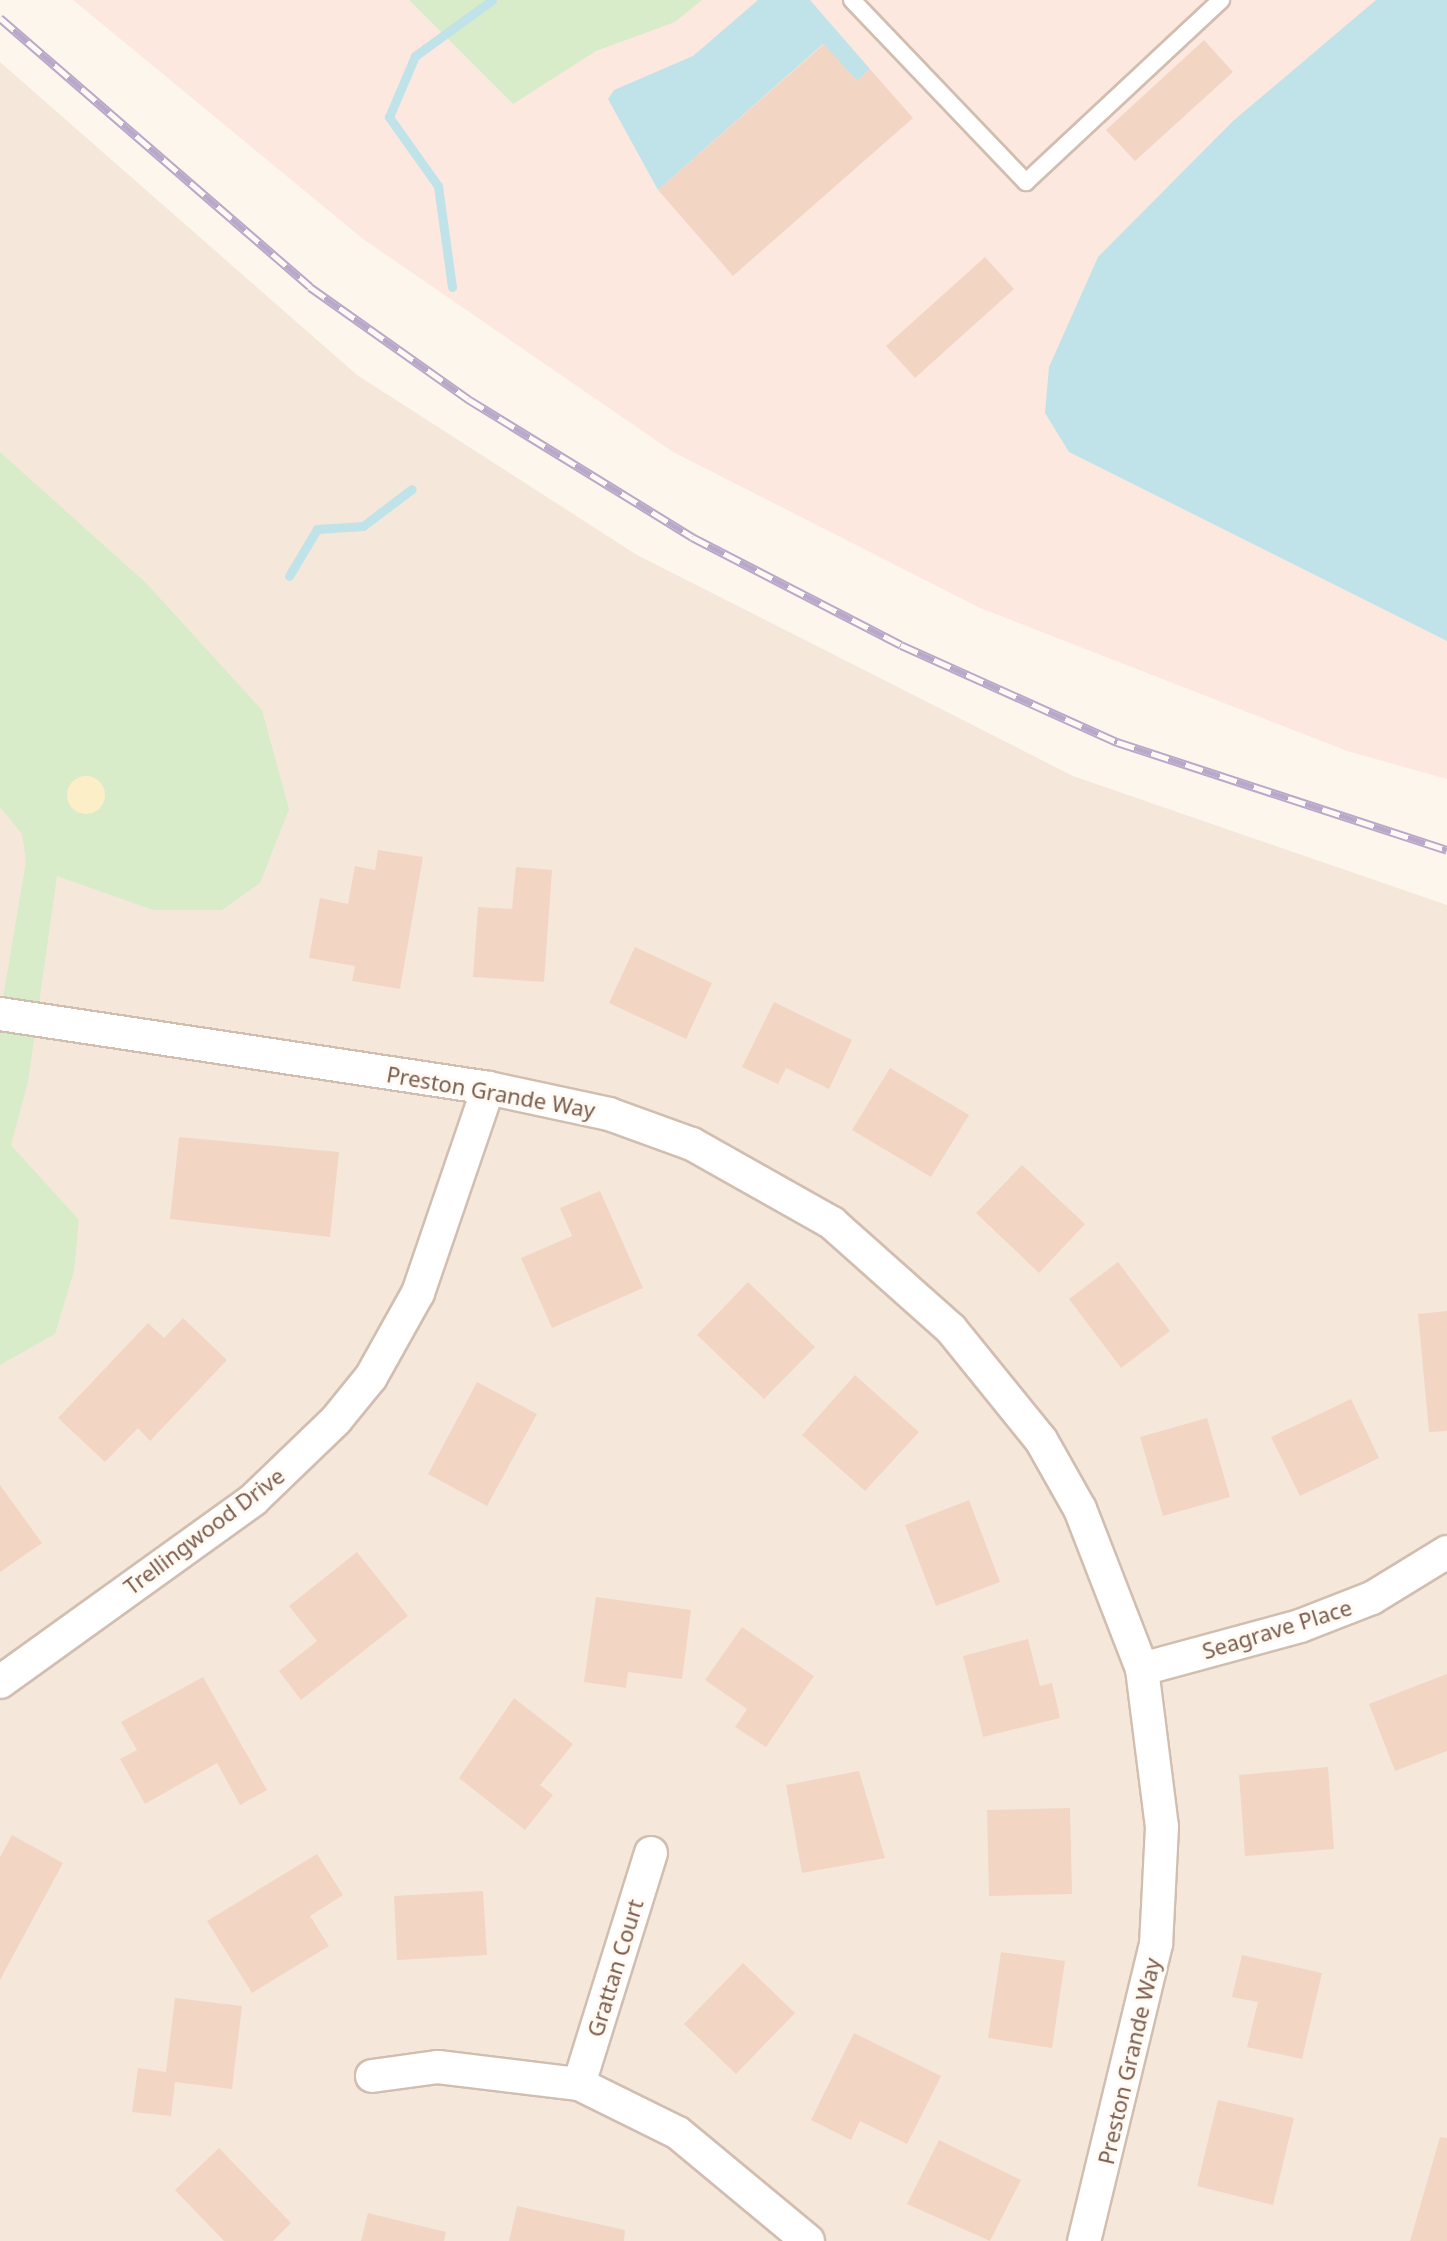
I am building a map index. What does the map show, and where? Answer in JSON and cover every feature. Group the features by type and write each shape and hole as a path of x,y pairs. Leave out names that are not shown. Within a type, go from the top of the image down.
{"street":[{"name":"Preston Grande Way","path":"0,1014 488,1088 609,1114 692,1144 832,1223 898,1276 1041,1440 1080,1509 1142,1669 1162,1827 1156,1944 1084,2241"},
{"name":"Trellingwood Drive","path":"0,1682 253,1500 336,1420 371,1377 418,1293 488,1088"},
{"name":"Seagrave Place","path":"1142,1669 1300,1626 1372,1598 1447,1552"},
{"name":"Grattan Court","path":"579,2084 651,1853"},
{"path":"372,2076 438,2067 579,2084 678,2133 808,2241"}],"lane":[{"path":"852,0 1026,182 1221,0"}],"shaded area":[{"path":"73,0 1447,0 1447,779 1347,751 980,608 673,452 363,239"},
{"path":"0,62 357,375 637,555 1073,776 1447,905 1447,2241 0,2241"}],"green space":[{"path":"409,0 702,0 675,22 596,51 513,104"},
{"path":"0,452 146,583 262,710 289,809 260,883 222,910 153,910 57,876 28,1082 11,1145 79,1220 74,1271 55,1334 0,1365 0,1016 26,861 22,834 0,807"}],"sand":[{"path":"86,776 100,781 105,795 100,809 86,814 72,809 67,795 72,781"}],"water":[{"path":"758,0 810,0 870,69 857,81 823,44 658,190 608,99 614,90 693,56"},
{"path":"1376,0 1447,0 1447,641 1069,452 1045,413 1049,367 1098,257 1233,121"}],"building":[{"path":"1204,40 1233,72 1135,161 1106,130"},
{"path":"824,44 857,81 870,69 913,118 733,276 658,190"},
{"path":"985,257 1014,289 915,378 886,346"},
{"path":"378,850 423,857 400,989 352,981 355,966 309,958 320,898 348,904 355,866 375,870"},
{"path":"516,867 552,870 544,982 473,977 478,907 512,909"},
{"path":"635,947 712,983 686,1039 609,1003"},
{"path":"774,1002 852,1040 829,1089 786,1068 778,1084 742,1067"},
{"path":"890,1068 969,1115 931,1177 852,1130"},
{"path":"179,1137 339,1152 330,1237 170,1219"},
{"path":"1022,1165 1085,1224 1039,1273 976,1213"},
{"path":"600,1191 643,1288 552,1328 521,1258 572,1236 560,1208"},
{"path":"1118,1262 1170,1331 1121,1368 1069,1299"},
{"path":"748,1282 815,1347 764,1399 697,1335"},
{"path":"1447,1311 1447,1431 1429,1432 1418,1314"},
{"path":"183,1318 227,1360 150,1441 138,1428 105,1462 58,1418 148,1323 164,1338"},
{"path":"855,1375 919,1432 865,1491 802,1435"},
{"path":"477,1382 537,1414 487,1506 428,1474"},
{"path":"1351,1399 1379,1458 1300,1496 1271,1437"},
{"path":"1207,1418 1230,1497 1163,1516 1140,1437"},
{"path":"0,1485 42,1543 0,1572"},
{"path":"969,1500 1000,1582 936,1606 905,1525"},
{"path":"357,1552 408,1616 301,1700 279,1671 317,1641 289,1606"},
{"path":"596,1597 691,1610 682,1679 628,1672 626,1688 584,1682"},
{"path":"742,1627 814,1676 766,1747 735,1727 747,1709 705,1680"},
{"path":"1028,1639 1040,1686 1052,1683 1060,1718 983,1737 963,1656"},
{"path":"1447,1674 1447,1751 1395,1771 1369,1704"},
{"path":"203,1677 267,1790 240,1805 217,1763 145,1804 120,1759 137,1750 121,1722"},
{"path":"514,1698 573,1744 540,1785 553,1795 525,1830 459,1778"},
{"path":"1328,1767 1334,1849 1245,1856 1239,1775"},
{"path":"859,1771 885,1858 802,1873 786,1785"},
{"path":"1070,1808 1072,1894 989,1896 987,1810"},
{"path":"12,1835 63,1863 0,1980 0,1857"},
{"path":"317,1854 343,1895 310,1916 329,1946 252,1993 207,1921"},
{"path":"483,1891 487,1955 397,1960 394,1896"},
{"path":"1001,1952 1065,1961 1052,2048 988,2038"},
{"path":"1242,1955 1322,1973 1302,2059 1247,2047 1258,2002 1232,1997"},
{"path":"743,1963 795,2013 736,2074 684,2024"},
{"path":"175,1998 242,2006 232,2089 175,2082 171,2116 132,2112 138,2068 166,2072"},
{"path":"854,2033 941,2076 907,2144 860,2121 851,2140 811,2120"},
{"path":"1218,2100 1294,2118 1273,2205 1197,2186"},
{"path":"1440,2137 1447,2138 1447,2241 1410,2241"},
{"path":"939,2140 1021,2180 990,2241 907,2204"},
{"path":"219,2148 291,2223 273,2241 224,2241 175,2190"},
{"path":"517,2206 625,2230 624,2241 509,2241"},
{"path":"368,2213 446,2232 444,2241 361,2241"}],"waterway":[{"path":"452,287 438,186 389,117 415,56 492,0"},
{"path":"289,576 317,529 363,526 412,489"}],"railway":[{"path":"0,18 310,287 468,399 692,537 901,645 1117,742 1447,850"}]}
